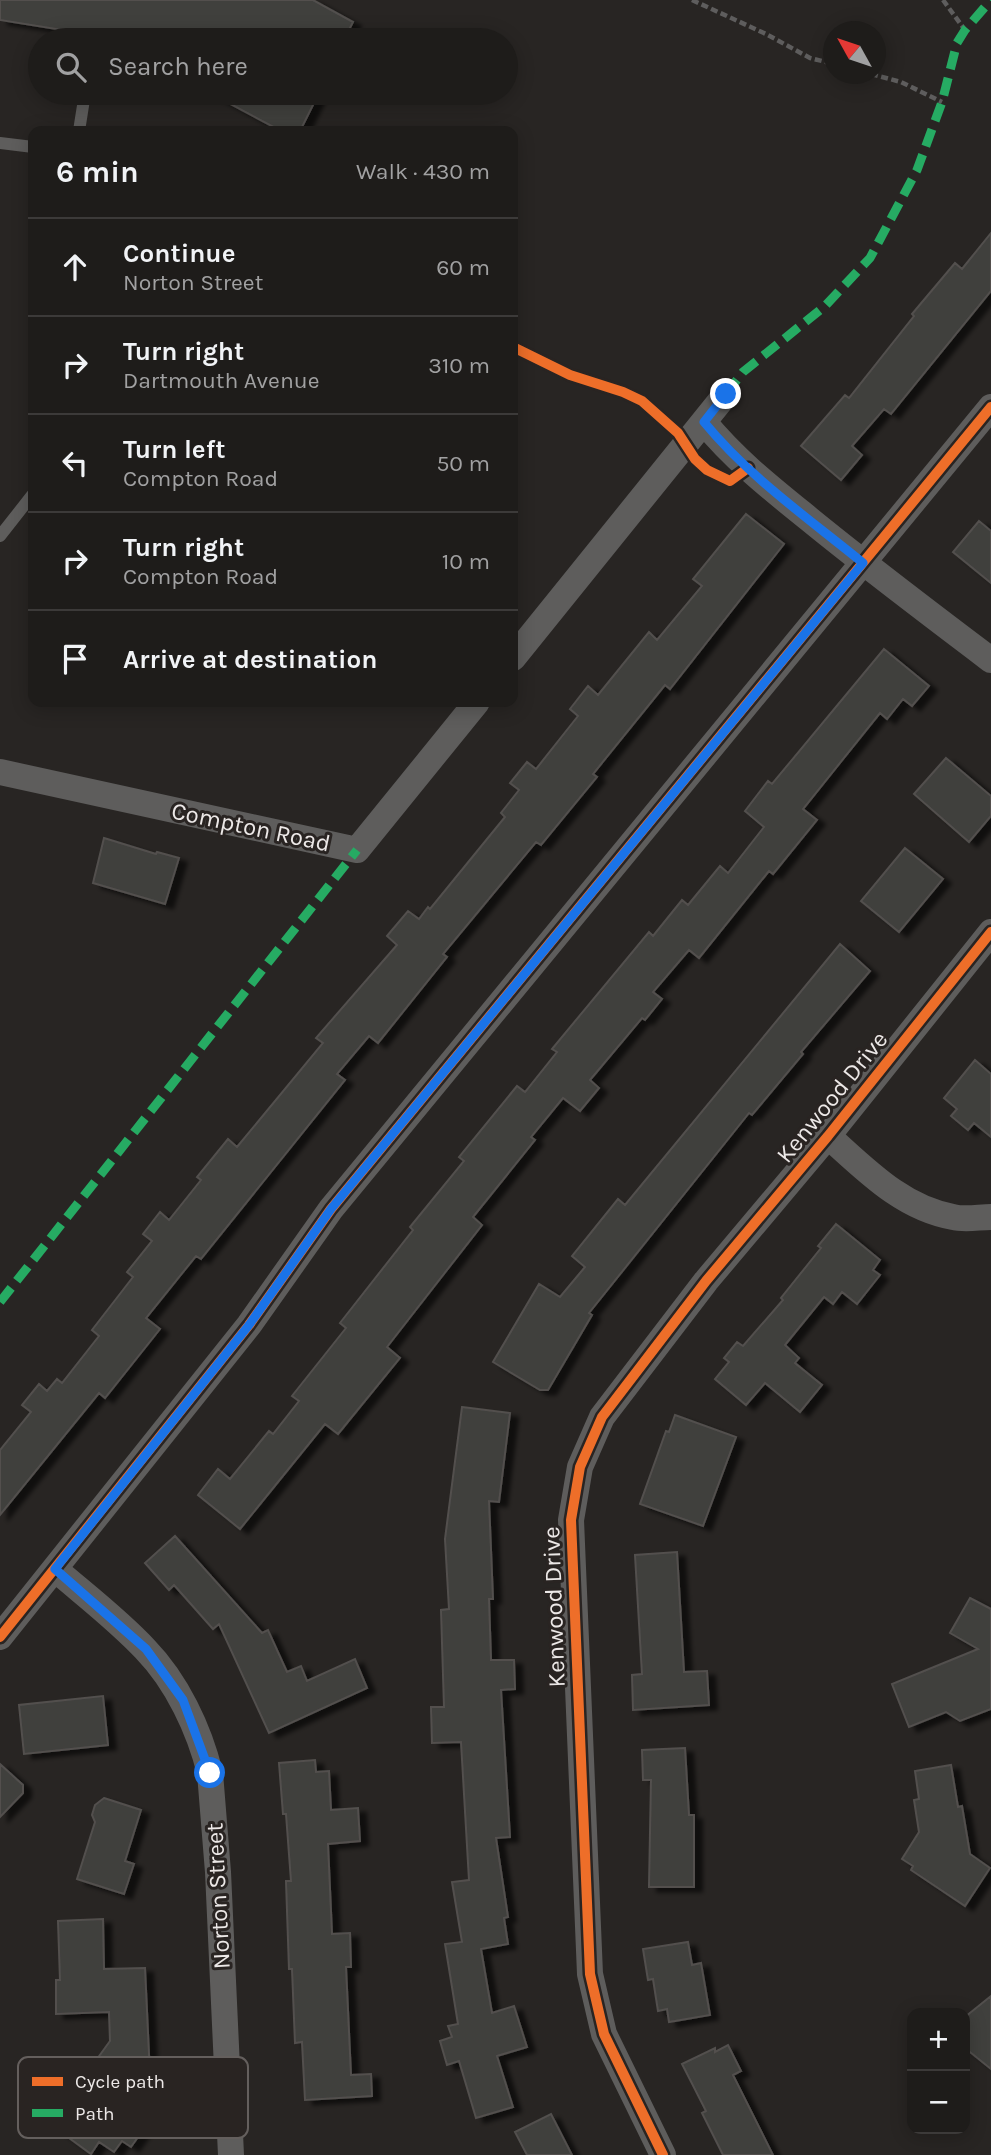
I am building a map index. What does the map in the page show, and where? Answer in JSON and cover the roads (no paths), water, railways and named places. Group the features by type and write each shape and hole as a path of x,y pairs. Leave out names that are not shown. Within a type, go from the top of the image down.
{"street":[{"path":"518,652 726,394"},
{"path":"0,1637 249,1325 331,1209 991,407"},
{"path":"704,422 726,449 748,468 863,563 991,660"},
{"name":"Compton Road","path":"0,772 357,850 473,707"},
{"name":"Kenwood Drive","path":"663,2155 604,2034 590,1974 571,1520 580,1467 602,1417 706,1282 828,1136 991,932"},
{"path":"828,1136 879,1181 915,1206 955,1218 991,1217"},
{"name":"Norton Street","path":"55,1569 146,1649 183,1700 206,1758 210,1773 218,1872 226,2057"}],"lane":[{"path":"80,126 83,105"},
{"path":"0,143 28,146"},
{"path":"0,536 28,500"}]}
